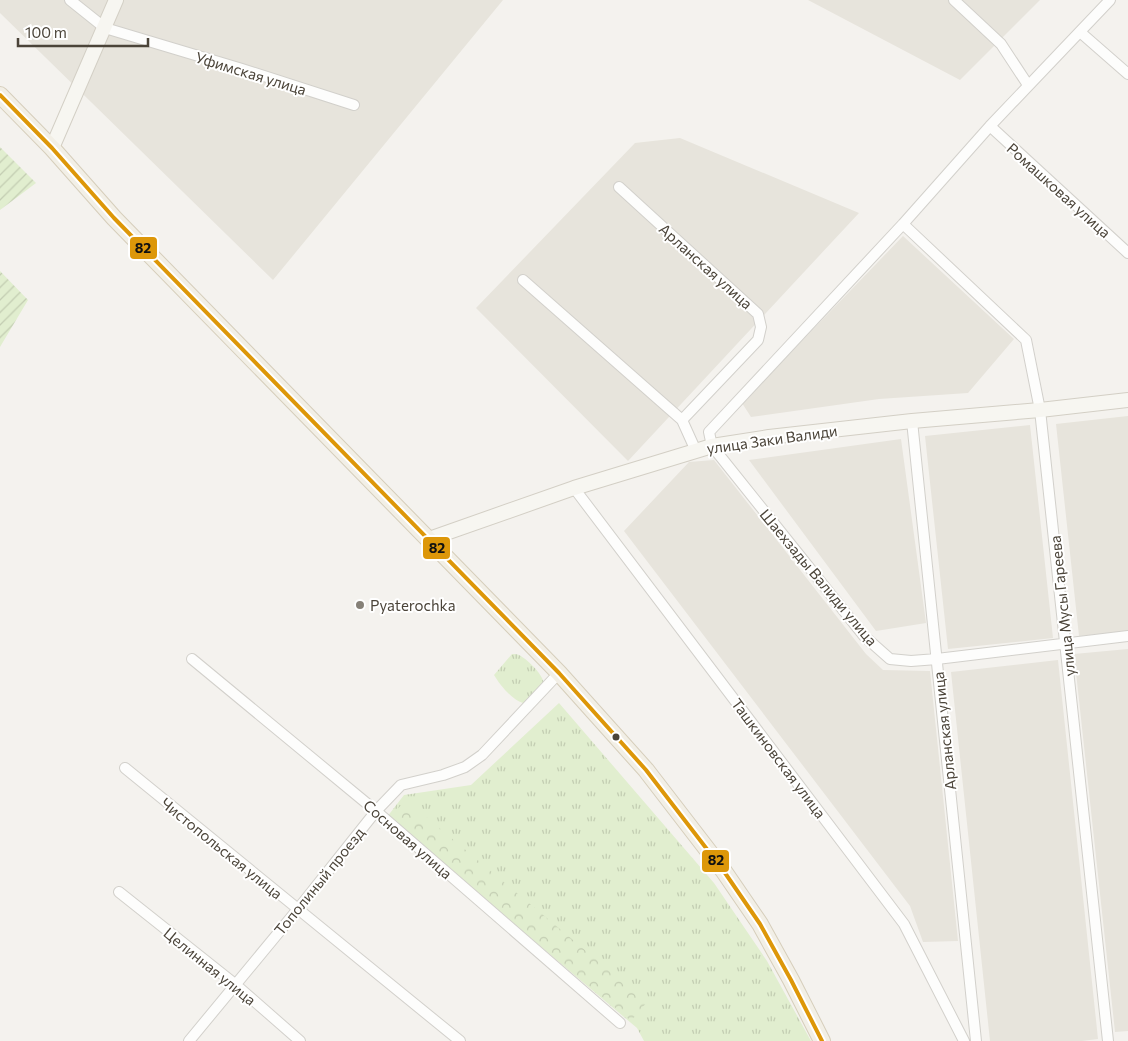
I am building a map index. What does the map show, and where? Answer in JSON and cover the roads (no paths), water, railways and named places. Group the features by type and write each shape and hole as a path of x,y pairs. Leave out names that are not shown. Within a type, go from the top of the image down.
{"main road":[{"path":"0,95 52,148 114,218 558,673 646,770 723,870 760,924 822,1041"}],"street":[{"name":"Уфимская улица","path":"70,0 105,28 354,105"},
{"path":"52,148 116,0"},
{"path":"954,0 1001,44 1028,85"},
{"path":"712,446 708,432 903,224 1028,85 1110,0"},
{"path":"1080,32 1128,74"},
{"name":"Ромашковая улица","path":"990,126 1128,253"},
{"name":"Арланская улица","path":"619,187 758,314 761,327 758,340 682,420"},
{"name":"улица Мусы Гареева","path":"903,224 1026,340 1040,410 1108,1041"},
{"path":"522,280 682,420 696,452"},
{"name":"улица Заки Валиди","path":"429,539 574,488 712,446 768,437 912,421 1128,400"},
{"name":"Арланская улица","path":"912,421 976,1041"},
{"name":"Шаехзады Валиди улица","path":"712,446 864,636 890,659 911,661 937,659 1128,636"},
{"name":"Ташкиновская улица","path":"574,488 904,924 964,1041"},
{"name":"Сосновая улица","path":"192,659 376,811 620,1023"},
{"name":"Тополиный проезд","path":"189,1041 376,811 401,785 465,767 482,755 558,673"},
{"name":"Чистопольская улица","path":"124,768 460,1041"},
{"name":"Целинная улица","path":"118,892 236,985 300,1041"}],"place":[{"name":"Pyaterochka","path":"360,605"}]}
